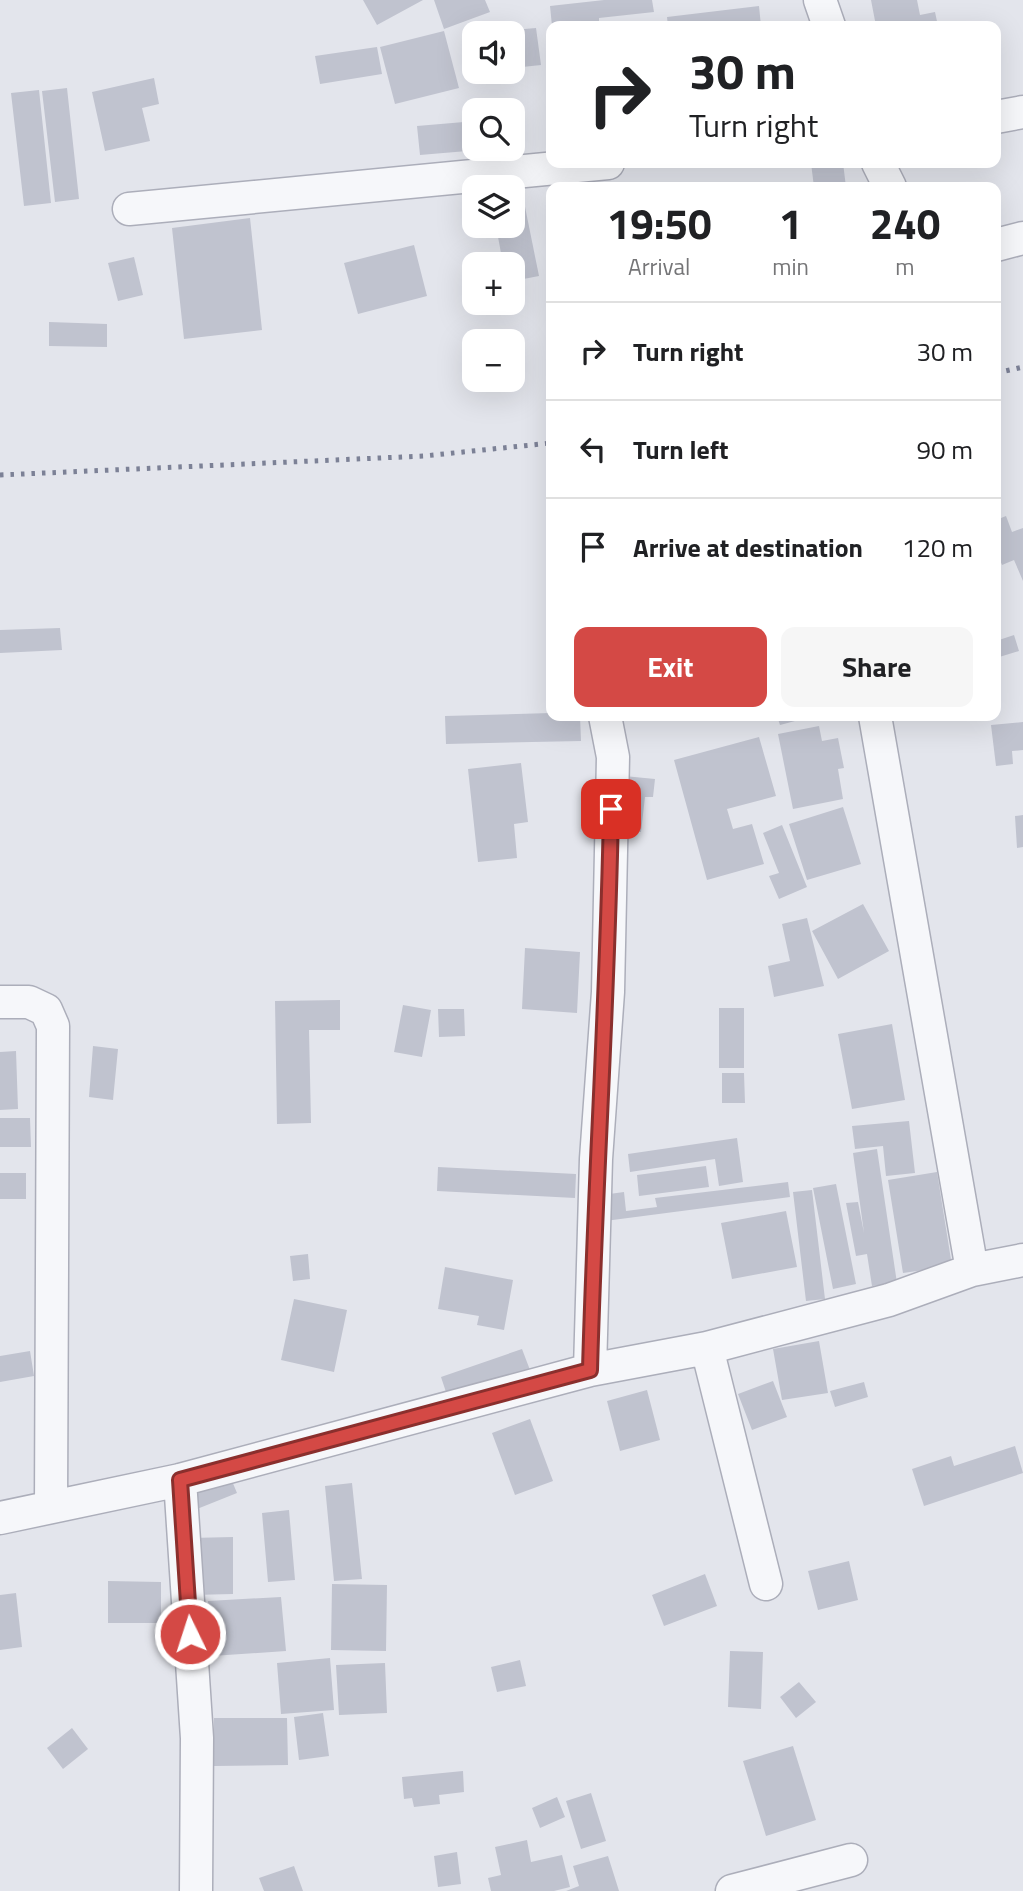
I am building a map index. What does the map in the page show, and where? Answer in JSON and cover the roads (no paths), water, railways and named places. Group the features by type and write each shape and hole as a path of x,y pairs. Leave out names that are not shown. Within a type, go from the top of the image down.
{"street":[{"path":"820,0 827,21"},
{"path":"1001,116 1023,112"},
{"path":"129,209 556,168"},
{"path":"1001,244 1023,238"},
{"path":"590,1370 596,1159 608,979 612,757 606,721"},
{"path":"876,721 972,1270"},
{"path":"0,1002 29,1002 46,1010 53,1026 51,1506"},
{"path":"0,1518 180,1480 590,1370 707,1348 889,1300 972,1270 1023,1260"},
{"path":"707,1348 765,1584"},
{"path":"180,1480 197,1738 196,1891"},
{"path":"732,1891 851,1860"}],"railway":[{"path":"1001,372 1023,367"},
{"path":"0,475 424,456 546,444"}]}
